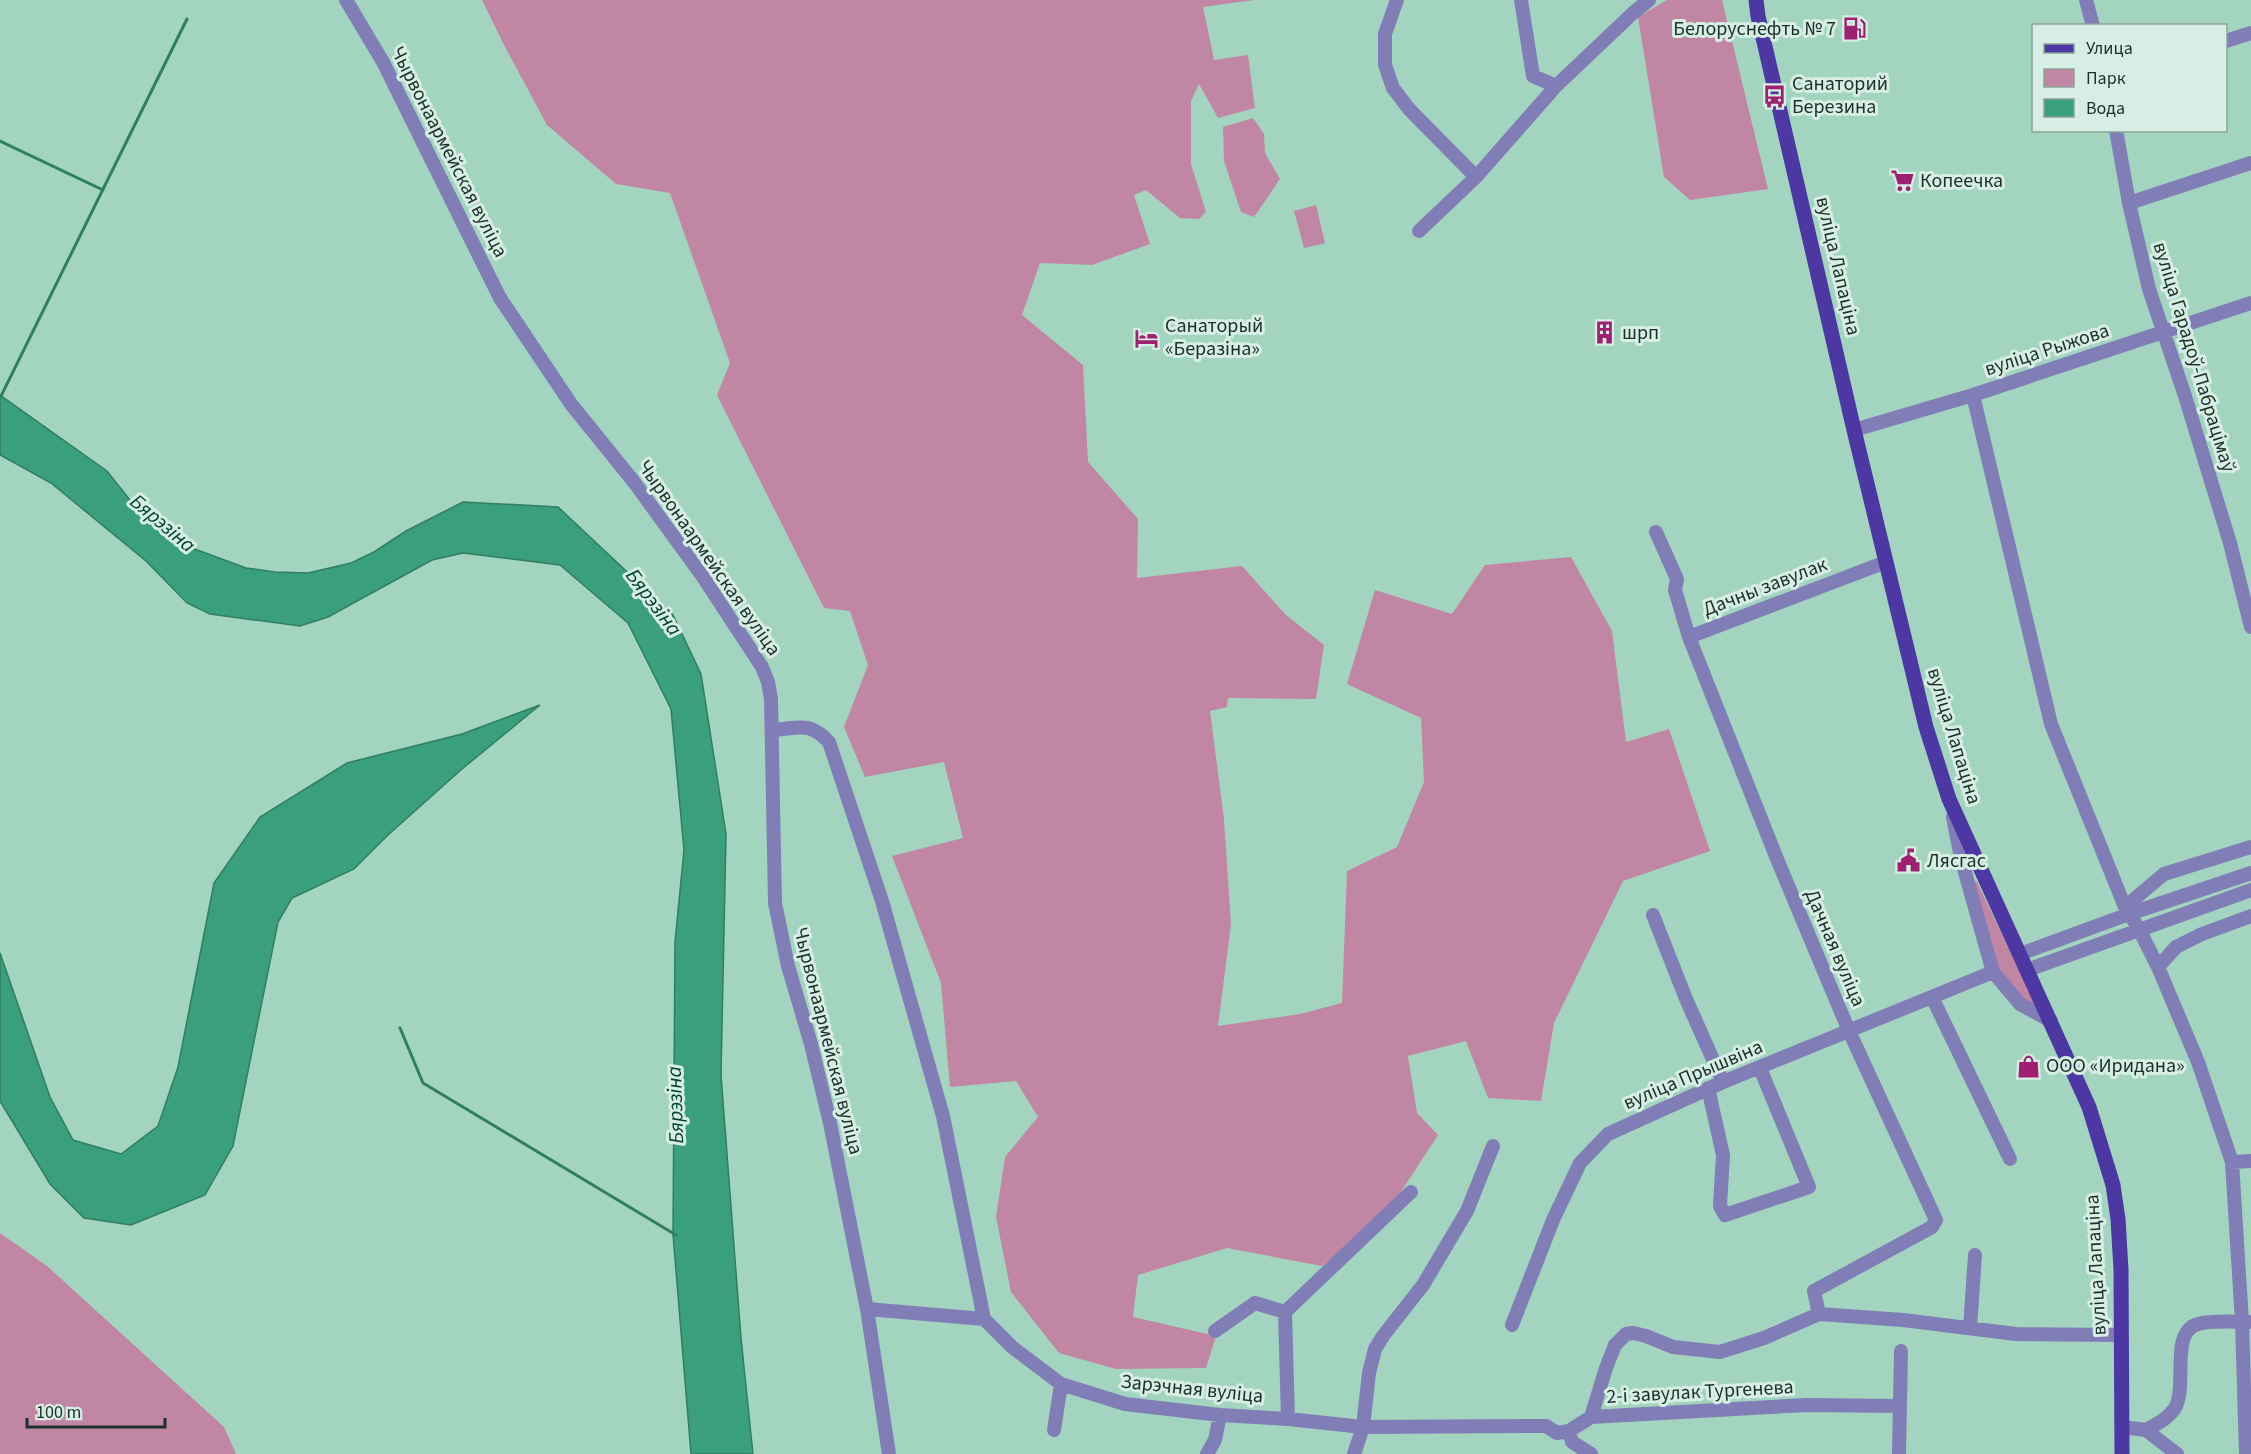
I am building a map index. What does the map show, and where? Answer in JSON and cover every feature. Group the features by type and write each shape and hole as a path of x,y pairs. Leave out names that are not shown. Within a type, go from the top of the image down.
{"main road":[{"name":"вуліца Лапаціна","path":"1751,0 1758,16"},
{"name":"вуліца Лапаціна","path":"1756,0 1854,430 1926,727 1949,799 2090,1107 2113,1185 2118,1219 2122,1454"}],"street":[{"name":"Чырвонаармейская вуліца","path":"346,0 383,62 500,298 571,404 655,510 703,577 762,667 770,691 773,730 776,903 788,966 811,1044 830,1124 867,1309 889,1454"},
{"path":"1397,0 1385,34 1385,65 1393,88 1409,109 1476,177"},
{"path":"1521,0 1533,76 1556,86"},
{"path":"1419,231 1476,177 1556,86 1649,0"},
{"path":"2086,0 2092,24"},
{"path":"2227,42 2251,33"},
{"name":"вуліца Гарадоў-Пабрацімаў","path":"2116,132 2129,203 2149,289 2230,543 2251,627"},
{"path":"2129,203 2251,163"},
{"name":"вуліца Рыжова","path":"1854,430 1973,395 2251,303"},
{"path":"1973,395 2051,724 2127,910 2158,967 2198,1062 2232,1162 2247,1322 2246,1454"},
{"name":"Дачная вуліца","path":"1656,532 1677,579 1675,590 1689,637 1777,859 1849,1030 1936,1220 1932,1227 1814,1290 1819,1314"},
{"name":"Дачны завулак","path":"1689,637 1886,562"},
{"path":"773,730 807,727 818,730 830,742 882,901 943,1116 984,1319 867,1309"},
{"path":"1949,799 1961,858 1993,972 2020,1004 2051,1021"},
{"path":"2127,910 2164,874 2251,847"},
{"path":"2019,954 2127,910 2251,873"},
{"path":"2026,970 2251,890"},
{"path":"1653,915 1686,999 1723,1082"},
{"path":"2158,967 2176,947 2202,934 2251,916"},
{"name":"вуліца Прышвіна","path":"1512,1325 1552,1221 1580,1163 1608,1134 1708,1088 1993,972"},
{"path":"1932,997 2010,1159"},
{"path":"1708,1088 1723,1155 1720,1206 1725,1215 1809,1187 1760,1068"},
{"path":"1354,1454 1363,1427 1369,1374 1375,1350 1383,1336 1423,1285 1467,1211 1493,1146"},
{"path":"2232,1162 2251,1161"},
{"path":"1411,1192 1285,1312 1288,1419 1363,1427 1546,1426 1557,1433 1569,1431 1572,1442 1591,1454"},
{"path":"1970,1328 1975,1255"},
{"path":"1215,1331 1255,1303 1285,1312"},
{"path":"1591,1417 1615,1346 1626,1334 1646,1336 1673,1347 1720,1352 1764,1338 1819,1314 1903,1320 2016,1334 2121,1335"},
{"name":"Зарэчная вуліца","path":"984,1319 1012,1347 1061,1384 1125,1404 1220,1415 1288,1419"},
{"path":"2146,1430 2163,1421 2175,1407 2180,1391 2182,1345 2185,1334 2197,1324 2247,1322"},
{"path":"1899,1454 1901,1352"},
{"path":"1054,1430 1061,1384"},
{"name":"2-і завулак Тургенева","path":"1569,1431 1591,1417 1807,1405 1900,1406"},
{"path":"1207,1454 1215,1440 1220,1415"},
{"path":"2122,1427 2146,1430 2177,1454"}],"green space":[{"path":"482,0 1254,0 1203,7 1214,60 1248,55 1255,108 1218,118 1199,84 1191,101 1191,164 1206,212 1199,219 1180,218 1146,190 1134,195 1150,244 1092,265 1040,263 1022,315 1083,365 1088,462 1138,519 1137,578 1242,566 1286,615 1324,645 1316,699 1228,698 1227,707 1210,711 1224,819 1231,924 1218,1026 1300,1014 1342,1003 1347,871 1397,847 1424,782 1421,718 1347,684 1375,590 1452,614 1485,565 1571,557 1612,631 1626,742 1669,729 1710,851 1623,881 1554,1023 1541,1101 1488,1098 1466,1041 1408,1056 1417,1113 1438,1135 1384,1218 1322,1266 1227,1248 1138,1275 1133,1317 1216,1336 1206,1368 1116,1369 1059,1353 1011,1292 996,1217 1005,1157 1038,1117 1016,1081 950,1087 941,983 892,856 963,838 944,762 865,777 844,727 868,665 850,611 824,608 717,395 730,363 670,193 616,184 547,125"},
{"path":"1667,0 1722,0 1768,189 1690,200 1664,177 1638,17"},
{"path":"1253,118 1264,134 1265,153 1280,179 1254,217 1241,212 1224,161 1223,127"},
{"path":"1316,205 1325,243 1304,248 1294,211"},
{"path":"1973,880 1977,882 2034,1001 2034,1007 2029,1005 1994,963 1995,953"},
{"path":"0,1233 47,1266 224,1427 236,1454 0,1454"}],"water":[{"name":"Бярэзіна","path":"0,395 107,471 137,509 164,531 192,548 246,568 308,573 351,563 463,502 558,507 673,615 701,674 726,834 721,1075 741,1338 753,1454 691,1454 673,1234 675,942 684,850 671,709 628,623 560,565 463,553 432,560 328,617 300,626 210,614 187,603 146,561 51,483 0,455"},
{"path":"540,705 462,769 388,835 354,869 292,898 278,922 233,1146 205,1195 131,1225 84,1218 50,1184 0,1101 0,953 50,1097 73,1140 121,1154 158,1126 178,1067 214,883 260,817 347,763 462,734"}],"waterway":[{"path":"1,396 187,19"},
{"path":"0,141 103,190"},
{"path":"400,1028 423,1083 676,1235"}],"place":[{"name":"Белоруснефть № 7","path":"1854,29"},
{"name":"Санаторий Березина","path":"1774,96"},
{"name":"Копеечка","path":"1902,181"},
{"name":"шрп","path":"1604,333"},
{"name":"Санаторый «Беразіна»","path":"1147,338"},
{"name":"Лясгас","path":"1909,861"},
{"name":"ООО «Иридана»","path":"2028,1066"}]}
